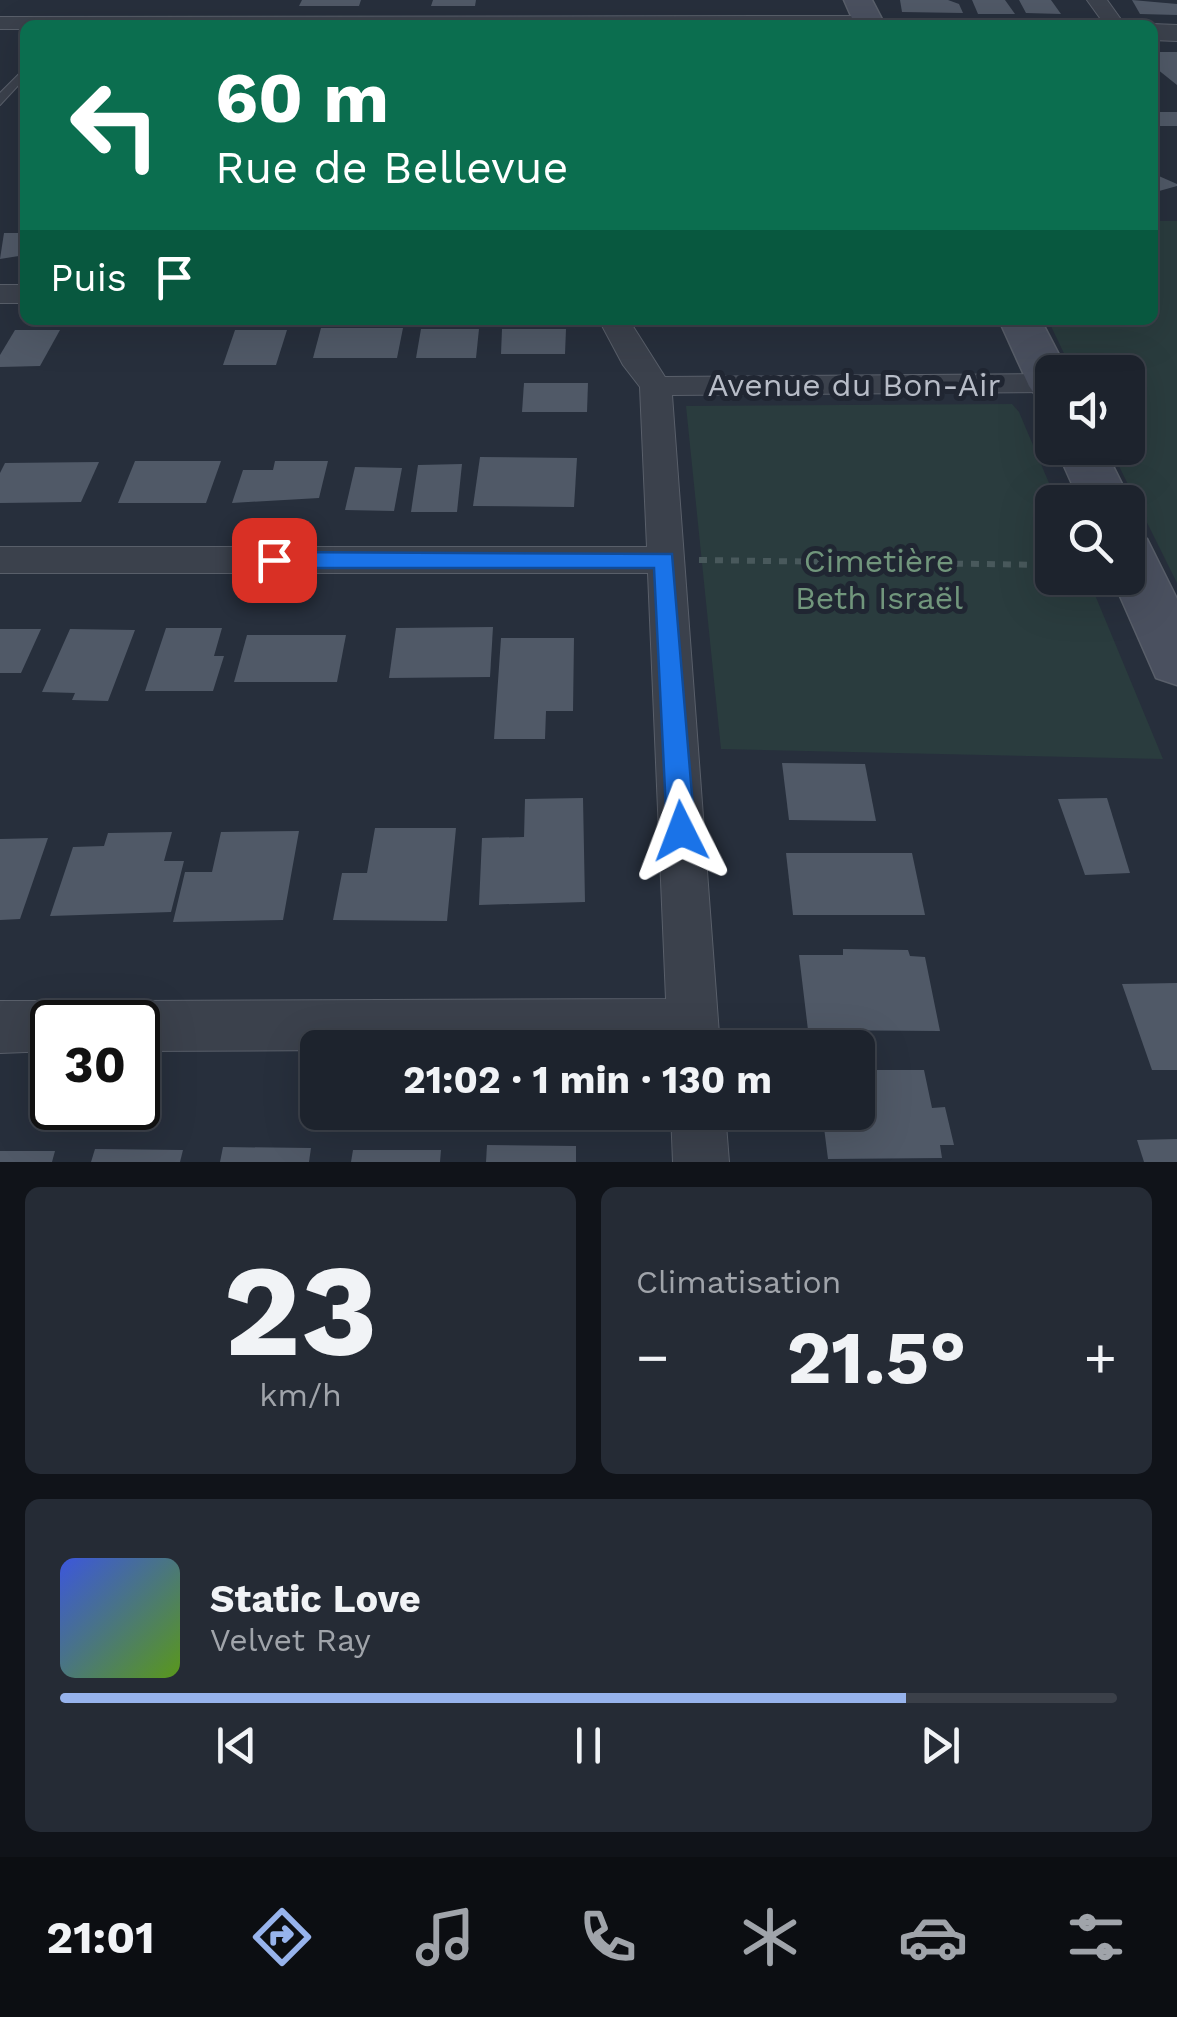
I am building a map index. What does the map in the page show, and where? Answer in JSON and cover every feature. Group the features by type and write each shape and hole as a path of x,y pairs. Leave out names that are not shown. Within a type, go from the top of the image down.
{"main road":[{"path":"1022,325 1037,355"},
{"path":"1145,590 1177,662"}],"street":[{"path":"616,20 865,16"},
{"path":"617,325 638,365 656,386 693,1030"},
{"name":"Avenue du Bon-Air","path":"656,386 1035,385"},
{"path":"0,560 664,560"},
{"path":"0,1026 30,1026"},
{"path":"160,1026 360,1030"},
{"path":"699,1130 701,1162"}],"lane":[{"path":"0,101 20,77"}],"path":[{"path":"664,560 1035,565"}],"green space":[{"path":"1158,221 1177,221 1177,583 1145,519 1145,485 1128,485 1118,465 1145,465 1145,355 1065,355 1050,325 1158,325"},
{"name":"Cimetière Beth Israël","path":"1012,404 1035,450 1035,465 1041,465 1050,485 1035,485 1035,595 1095,595 1163,759 721,749 686,406"}],"building":[{"path":"302,0 361,0 359,6 299,6"},
{"path":"433,0 476,0 475,6 431,6"},
{"path":"900,0 948,0 959,4 963,13 902,12"},
{"path":"972,0 1005,0 1015,14 978,14"},
{"path":"1019,0 1051,0 1061,14 1026,13"},
{"path":"1132,0 1177,4 1177,15 1140,14"},
{"path":"1158,52 1177,52 1177,85 1158,70"},
{"path":"1158,112 1177,112 1177,126 1158,126"},
{"path":"1158,176 1177,184 1158,191"},
{"path":"4,233 20,233 20,256 0,259"},
{"path":"321,328 403,328 397,358 313,358"},
{"path":"421,329 479,329 476,358 416,358"},
{"path":"502,329 566,329 565,354 501,354"},
{"path":"15,330 60,330 40,366 0,367 0,355"},
{"path":"235,330 287,330 276,365 223,365"},
{"path":"524,383 588,383 587,412 522,412"},
{"path":"480,457 577,458 574,507 473,506"},
{"path":"135,461 221,461 206,503 118,503"},
{"path":"275,461 328,461 319,498 232,503 243,470 273,470"},
{"path":"99,462 81,502 0,503 0,473 5,463"},
{"path":"462,464 457,512 411,512 418,465"},
{"path":"355,467 402,468 394,511 345,510"},
{"path":"493,627 490,677 389,678 396,628"},
{"path":"166,628 222,628 214,656 224,656 213,691 145,691"},
{"path":"0,629 41,629 21,673 0,673"},
{"path":"70,629 135,630 108,701 72,700 75,693 42,692"},
{"path":"247,635 346,635 337,682 234,682"},
{"path":"501,638 574,638 573,711 546,711 545,739 494,739"},
{"path":"782,763 865,764 876,821 789,820"},
{"path":"583,798 585,902 479,905 482,838 524,837 525,799"},
{"path":"1107,798 1130,873 1085,875 1058,799"},
{"path":"375,828 456,828 447,921 333,920 342,873 367,873"},
{"path":"299,831 283,920 173,922 185,872 212,872 221,832"},
{"path":"172,832 164,861 184,861 171,912 50,916 73,847 104,846 108,833"},
{"path":"48,838 20,919 0,920 0,839"},
{"path":"786,853 912,853 925,915 793,915"},
{"path":"843,949 908,950 910,956 925,957 940,1031 808,1030 799,955 843,955"},
{"path":"1177,983 1177,1070 1152,1070 1122,984"},
{"path":"875,1070 924,1070 932,1108 945,1107 954,1145 940,1145 942,1158 828,1159 824,1130 875,1130"},
{"path":"1177,1139 1177,1162 1144,1162 1137,1140"},
{"path":"487,1145 576,1146 576,1162 486,1162"},
{"path":"223,1147 311,1148 309,1162 220,1162"},
{"path":"95,1149 183,1150 180,1162 91,1162"},
{"path":"353,1150 441,1150 440,1162 351,1162"},
{"path":"0,1151 55,1151 52,1162 0,1162"}],"route":[{"path":"274,560 664,560 681,831"}]}
